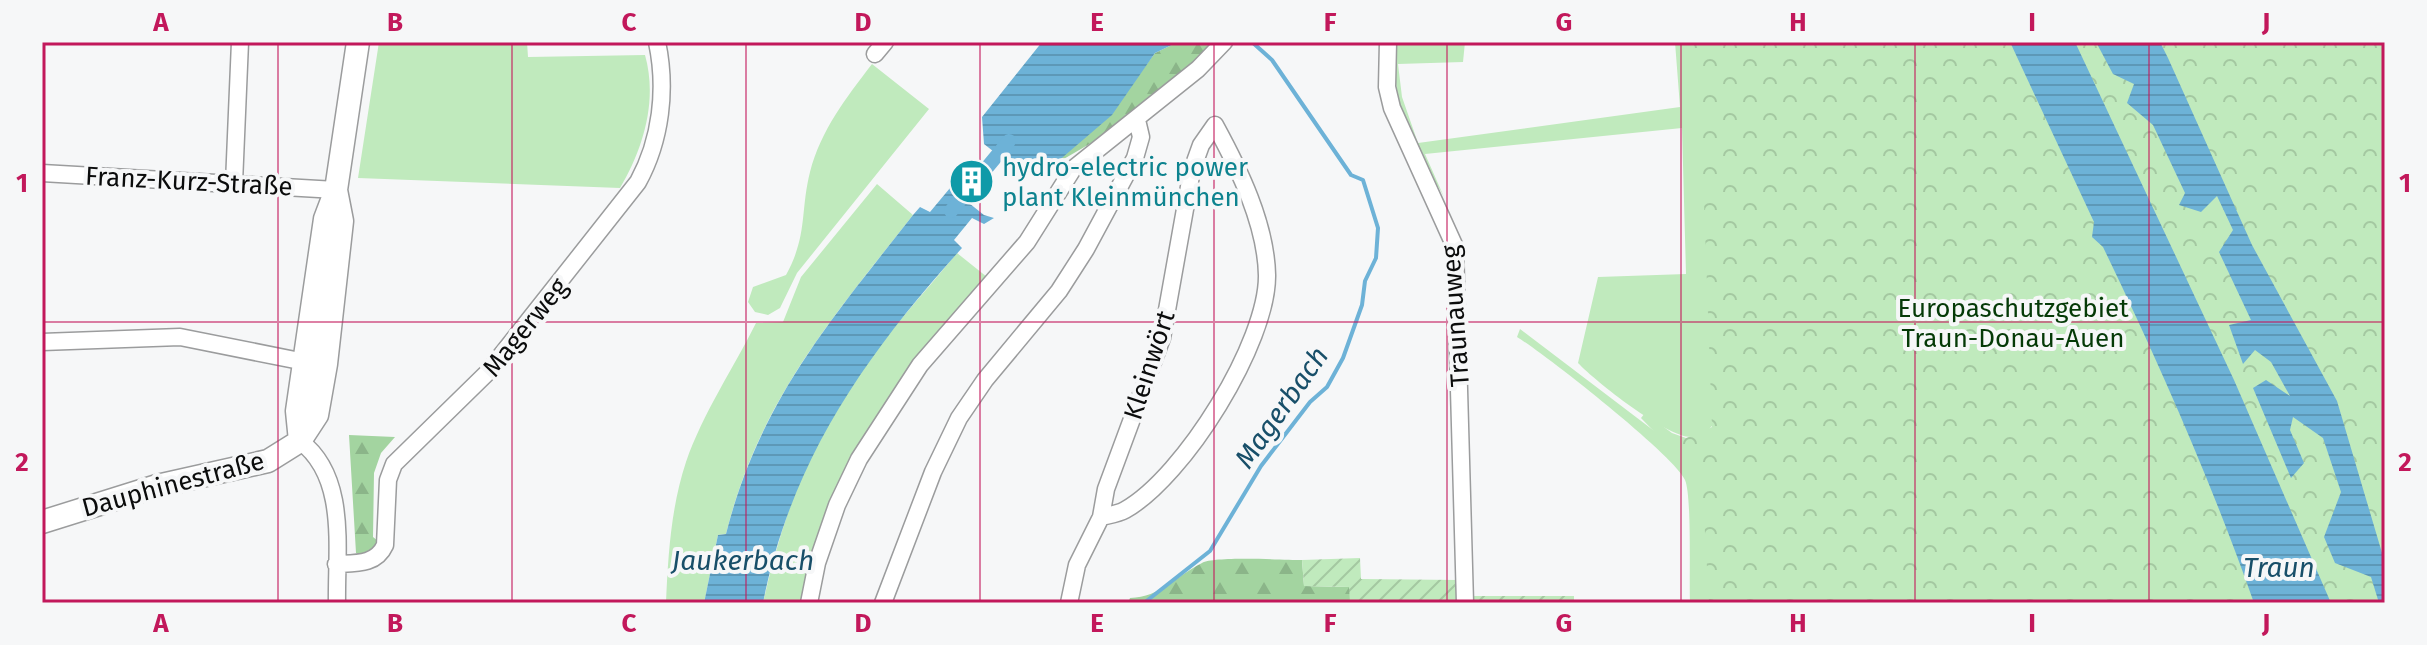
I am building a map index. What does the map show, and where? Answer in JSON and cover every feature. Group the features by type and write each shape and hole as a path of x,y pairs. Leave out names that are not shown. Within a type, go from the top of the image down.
{"main road":[{"path":"300,441 297,411 325,219 336,190 358,42"},
{"path":"300,441 317,415 326,364 342,221 336,190"},
{"name":"Dauphinestraße","path":"42,522 145,489 268,461 300,441"}],"street":[{"path":"234,183 240,42"},
{"name":"Magerweg","path":"336,564 365,562 382,553 388,480 394,464 488,372 638,182 648,161 661,111 661,61 657,42"},
{"path":"809,603 817,563 837,505 859,459 904,387 966,308 1027,242 1073,169 1100,144 1137,120 1198,69 1224,42"},
{"name":"Traunauweg","path":"1388,42 1387,87 1392,108 1455,247 1465,603"},
{"path":"883,603 933,472 959,418 985,380 1055,297 1086,249 1135,158 1141,137 1137,120"},
{"name":"Kleinwört","path":"1069,603 1077,565 1101,517 1106,489 1162,338 1192,170 1201,145 1215,125 1228,149 1263,239 1266,298 1262,316 1226,397 1196,437 1140,498 1125,510 1101,517"},
{"name":"Franz-Kurz-Straße","path":"42,173 336,190"},
{"path":"42,342 180,337 305,362"},
{"path":"300,441 322,460 332,485 337,603"}],"green space":[{"path":"379,42 527,42 528,57 645,55 650,90 646,124 620,188 358,178"},
{"path":"1178,42 1215,42 1140,109 1056,163 1124,95 1155,53"},
{"path":"1396,42 1465,42 1463,62 1398,64 1402,97 1418,143 1680,107 1675,42 1708,42 1713,425 1706,431 1692,437 1666,429 1615,395 1578,363 1598,277 1686,274 1682,128 1425,154 1444,197 1415,152 1403,122 1395,73"},
{"name":"Europaschutzgebiet Traun-Donau-Auen","path":"1693,42 2385,42 2385,603 1709,603 1702,481 1641,418 1645,413 1672,433 1686,438 1712,427 1701,116"},
{"path":"872,64 929,109 797,273 780,308 768,315 755,312 748,302 753,287 786,275 793,261 801,235 810,172 821,142 844,102"},
{"path":"877,184 913,215 826,327 778,402 740,486 726,534 718,535 704,603 666,603 669,550 677,496 686,462 710,409 756,323 783,322 801,277"},
{"path":"957,253 987,277 924,349 870,427 828,511 812,556 801,603 763,603 792,502 823,431 863,367"},
{"path":"1520,329 1653,430 1681,444 1699,443 1731,603 1690,603 1689,503 1685,480 1676,468 1608,406 1517,337"},
{"path":"349,435 395,437 381,453 374,473 373,537 378,541 374,551 362,556 356,553"},
{"path":"1360,558 1361,579 1459,580 1460,603 1350,603 1349,587 1304,586 1302,560"},
{"path":"1302,560 1304,586 1350,587 1350,603 1128,603 1130,598 1160,590 1209,561"},
{"path":"1472,596 1574,596 1574,603 1472,603"}],"water":[{"path":"1042,42 1178,42 1155,53 1112,115 1056,163 1012,166 984,144 982,117"},
{"name":"Traun","path":"2010,42 2075,42 2234,380 2331,603 2254,603 2183,423 2103,247 2092,237 2094,222"},
{"name":"Traun","path":"2096,42 2160,42 2252,245 2337,401 2385,563 2385,603 2379,603 2371,577 2335,563 2324,537 2341,492 2323,438 2293,417 2290,430 2304,463 2291,478 2253,388 2266,380 2290,396 2271,362 2255,350 2243,364 2229,325 2251,320 2219,252 2233,230 2217,196 2201,212 2179,205 2185,193 2153,125 2127,103 2134,84 2113,74"},
{"name":"Jaukerbach","path":"950,188 984,215 994,218 984,224 972,218 954,240 962,248 894,328 837,412 792,502 763,603 704,603 718,535 726,534 740,486 778,402 827,327 913,215 920,207 930,212"}],"waterway":[{"name":"Magerbach","path":"1144,603 1210,551 1261,466 1310,402 1327,387 1343,358 1362,305 1365,281 1376,258 1378,228 1363,180 1351,175 1272,60 1252,42"},
{"path":"951,211 1009,141"}],"tram line":[{"path":"42,584 44,603"}],"place":[{"name":"hydro-electric power plant Kleinmünchen","path":"971,182"}]}
